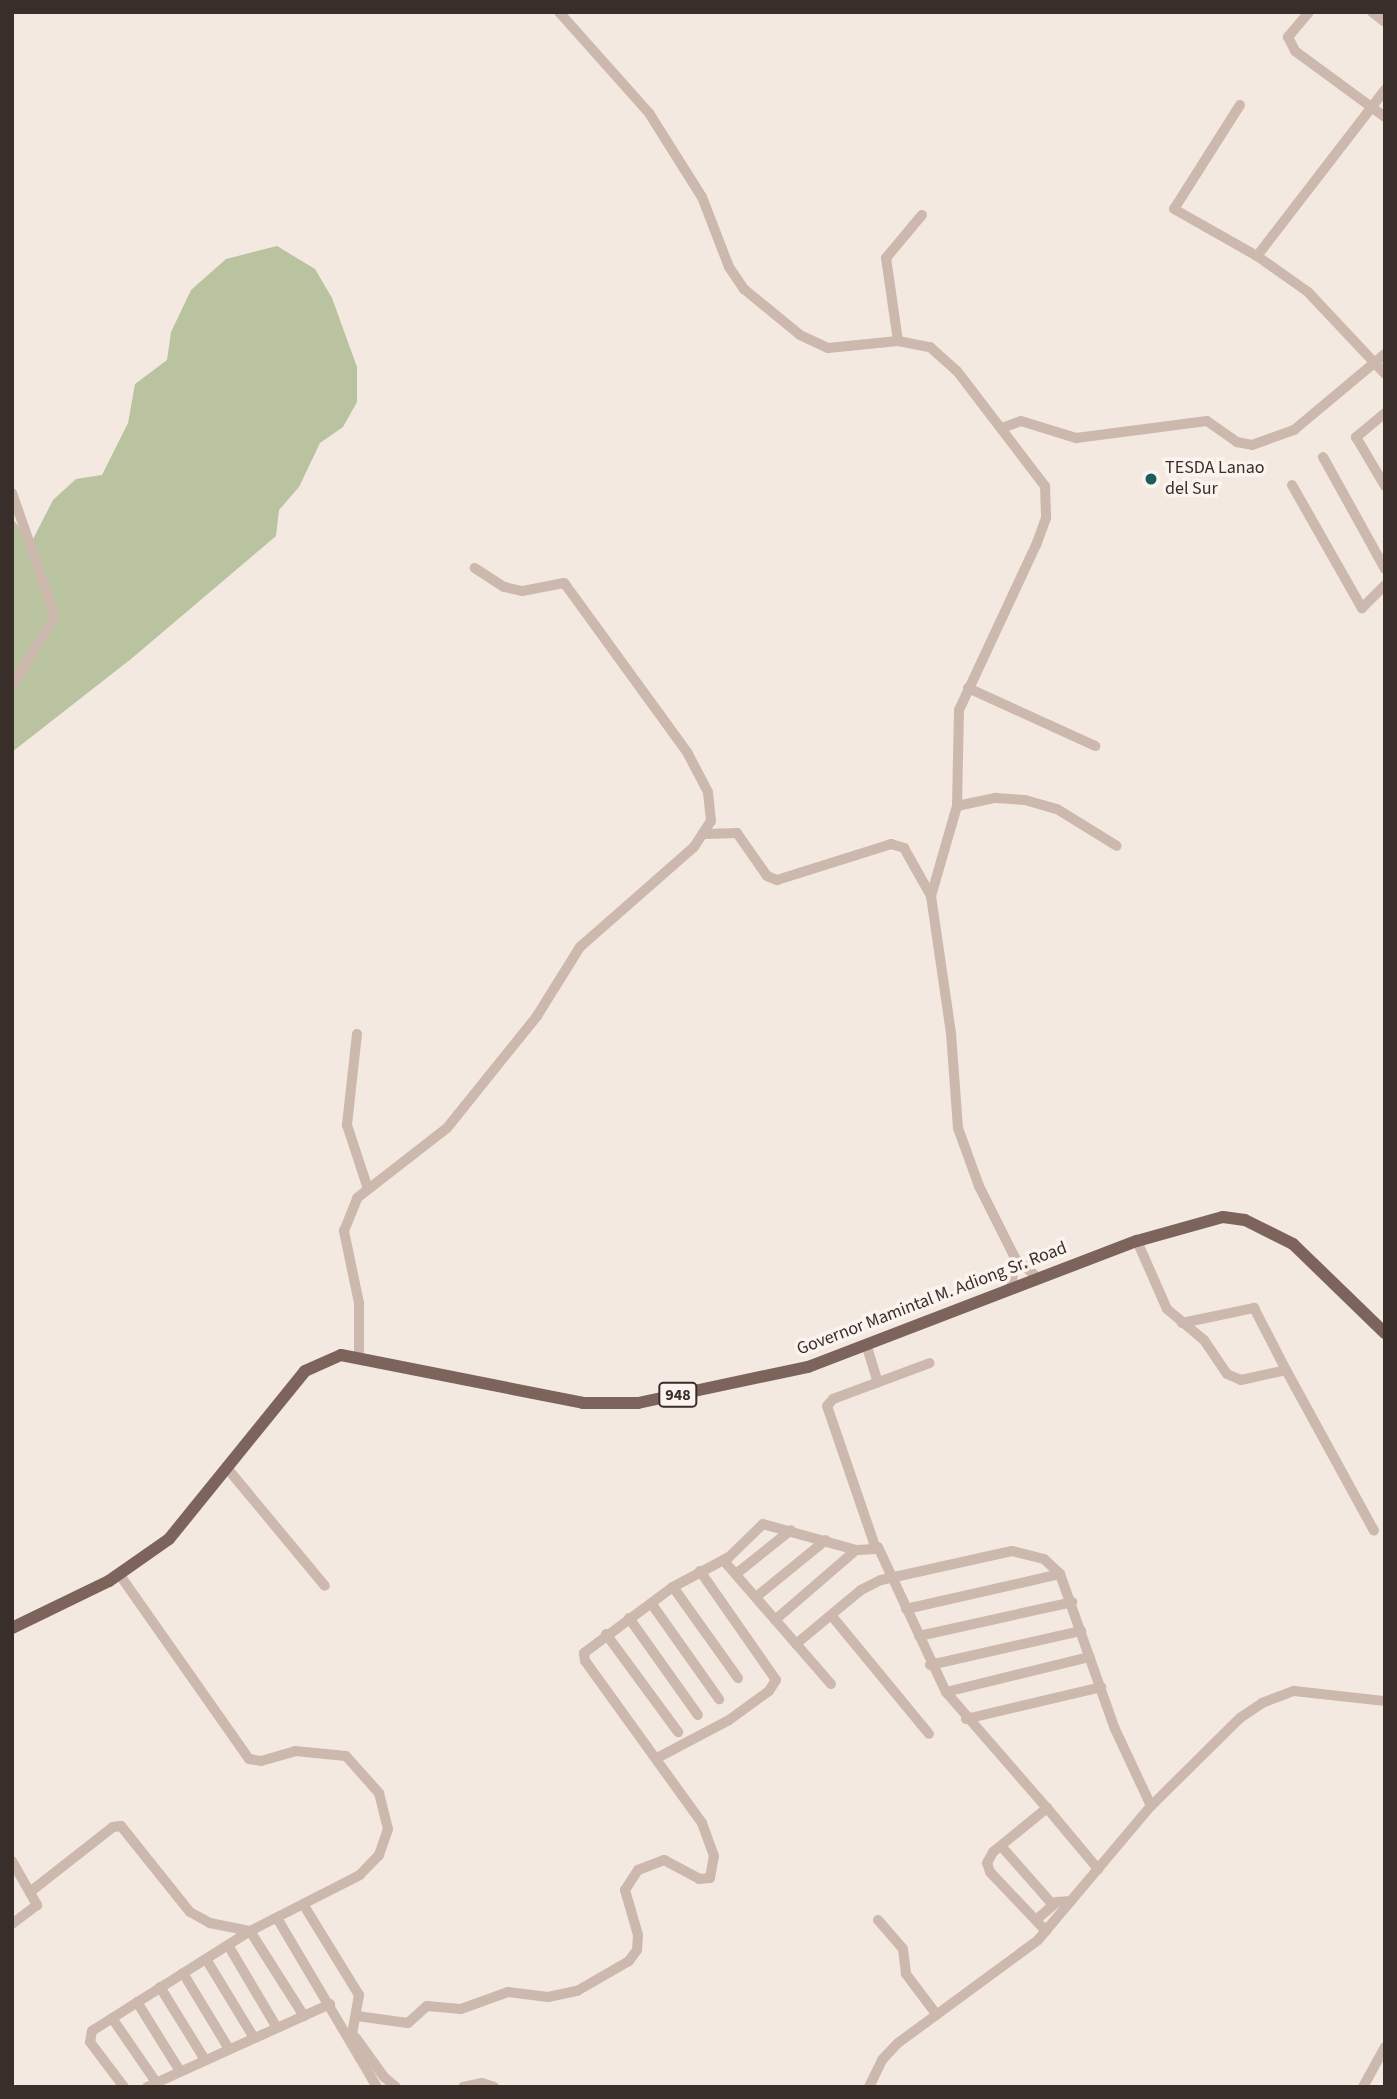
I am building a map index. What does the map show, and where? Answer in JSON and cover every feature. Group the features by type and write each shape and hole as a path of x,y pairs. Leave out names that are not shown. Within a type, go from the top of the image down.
{"main road":[{"name":"Governor Mamintal M. Adiong Sr. Road","path":"12,1628 119,1574 169,1539 305,1371 341,1355 359,1355 583,1404 612,1405 796,1369 867,1346 1038,1278 1199,1220 1245,1220 1293,1244 1385,1333"}],"street":[{"path":"559,12 649,113 702,197 729,267 744,289 814,343 843,348 898,341 920,343 940,354 1036,470 1049,501 1036,545 968,688 956,728 957,806 931,897"},
{"path":"1309,12 1288,37 1295,51 1385,117"},
{"path":"1372,12 1385,22"},
{"path":"1257,256 1385,90"},
{"path":"1240,105 1174,209 1257,256 1308,292 1385,374"},
{"path":"898,341 886,258 922,215"},
{"path":"1002,428 1021,421 1076,438 1207,421 1237,442 1252,445 1294,430 1385,354"},
{"path":"1383,477 1356,436 1385,413"},
{"path":"1323,457 1385,569"},
{"path":"1292,485 1362,608 1385,585"},
{"path":"12,493 55,616 12,685"},
{"path":"359,1355 359,1303 344,1231 356,1198 367,1186 447,1128 537,1016 580,947 705,834 711,807 700,775 577,597 564,583 538,591 504,587 475,568"},
{"path":"968,688 1095,746"},
{"path":"957,806 996,798 1025,800 1057,809 1117,846"},
{"path":"705,834 737,833 767,876 777,880 891,844 904,848 931,897 951,1033 958,1128 979,1186 1015,1258 1038,1278"},
{"path":"357,1034 347,1125 367,1186"},
{"path":"1137,1241 1159,1296 1182,1323 1205,1340 1234,1379 1286,1370"},
{"path":"1011,1289 1015,1258"},
{"path":"1182,1323 1254,1308 1374,1531"},
{"path":"867,1346 878,1382"},
{"path":"930,1363 830,1400 826,1410 878,1547 930,1665 966,1719 1098,1869"},
{"path":"227,1468 325,1586"},
{"path":"357,2016 408,2023 427,2006 461,2008 508,1992 567,1994 629,1961 639,1944 626,1898 630,1878 655,1860 672,1863 703,1880 710,1878 715,1868 702,1823 585,1661 586,1649 673,1587 724,1561 762,1524 792,1530 856,1550 878,1547"},
{"path":"736,1574 792,1530"},
{"path":"756,1597 825,1540"},
{"path":"775,1620 856,1550"},
{"path":"796,1644 871,1583 1012,1552 1044,1559 1060,1574 1115,1729 1152,1806"},
{"path":"724,1561 831,1684"},
{"path":"657,1758 729,1720 769,1691 776,1680 700,1572"},
{"path":"119,1574 250,1759 261,1761 295,1751 335,1752 357,1763 379,1793 388,1829 379,1855 360,1875 250,1931 92,2031 89,2039 124,2087"},
{"path":"906,1609 1060,1574"},
{"path":"673,1587 738,1678"},
{"path":"919,1636 1072,1602"},
{"path":"651,1603 719,1699"},
{"path":"831,1615 929,1734"},
{"path":"629,1618 698,1716"},
{"path":"930,1665 1081,1631"},
{"path":"606,1634 678,1732"},
{"path":"946,1692 1090,1657"},
{"path":"966,1719 1101,1686"},
{"path":"869,2087 889,2051 1017,1958 1046,1931 1152,1806 1240,1718 1279,1694 1308,1691 1385,1701"},
{"path":"1046,1931 988,1867 1001,1846 1047,1808"},
{"path":"30,1892 119,1825 127,1829 190,1912 210,1923 250,1931 304,2016"},
{"path":"1001,1846 1054,1905"},
{"path":"12,1861 36,1908 12,1924"},
{"path":"1036,1920 1054,1905 1071,1901"},
{"path":"303,1904 359,1995 352,2036 377,2087"},
{"path":"277,1918 352,2036 380,2073 396,2087"},
{"path":"878,1920 903,1949 906,1974 937,2015"},
{"path":"228,1945 277,2028"},
{"path":"206,1959 254,2038"},
{"path":"183,1973 229,2049"},
{"path":"160,1987 205,2060"},
{"path":"137,2002 180,2071"},
{"path":"112,2018 152,2085 330,2004"},
{"path":"1363,2087 1385,2047"},
{"path":"463,2087 482,2083 494,2087"}],"green space":[{"path":"277,246 315,269 332,298 357,367 357,402 343,427 320,443 299,487 279,510 276,536 131,659 12,752 12,518 31,543 53,500 76,479 102,475 128,423 135,384 167,360 171,332 191,290 226,259"}],"place":[{"name":"TESDA Lanao del Sur","path":"1151,479"}]}
